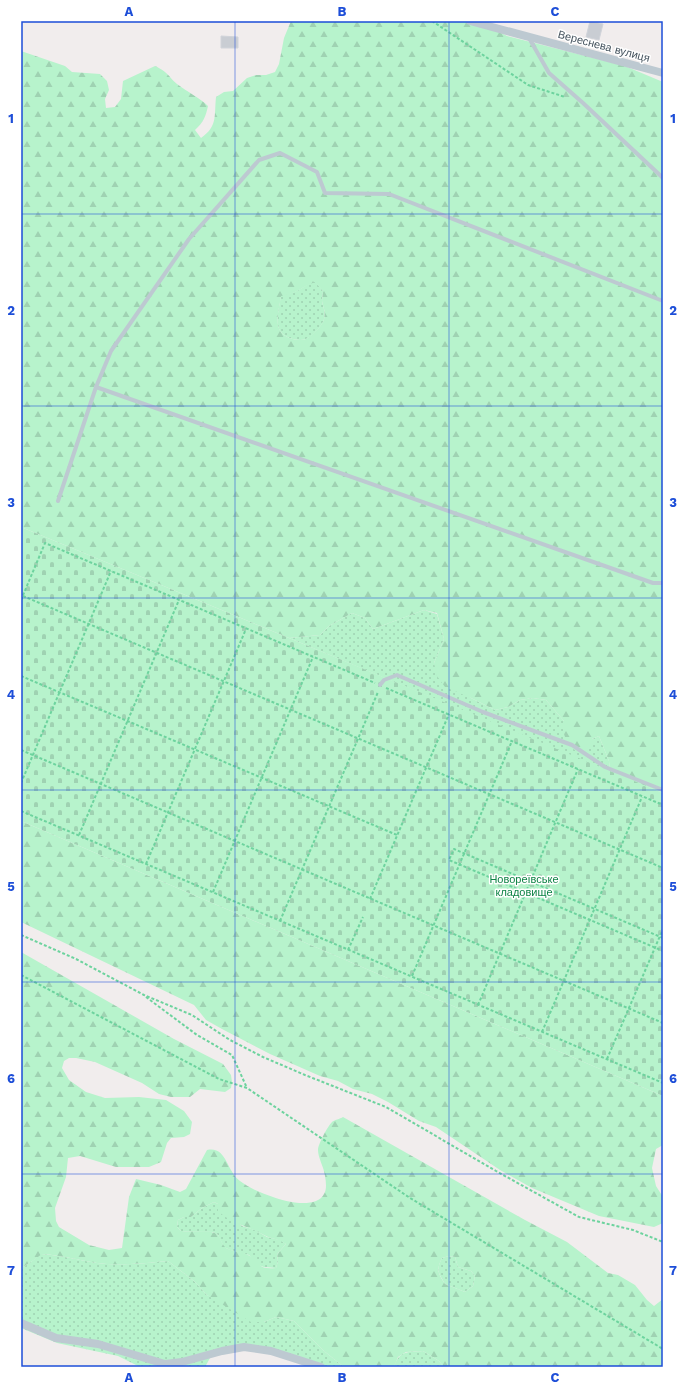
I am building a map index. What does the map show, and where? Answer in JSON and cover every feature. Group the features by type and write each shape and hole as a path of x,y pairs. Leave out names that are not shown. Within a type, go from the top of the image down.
{"street":[{"name":"Вереснева вулиця","path":"470,21 663,73"},
{"path":"21,1322 56,1338 98,1344 164,1364 182,1362 222,1350 244,1347 271,1351 321,1367"}],"lane":[{"path":"529,37 549,73 663,178"},
{"path":"58,501 96,387 111,351 190,238 259,160 280,153 317,172 325,193 389,194 663,301"},
{"path":"96,387 646,581 663,583"},
{"path":"380,686 384,680 397,675 483,712 572,745 606,766 663,790"}],"path":[{"path":"432,21 528,85 583,103"},
{"path":"21,600 45,543 663,805"},
{"path":"21,783 111,571"},
{"path":"23,596 663,868"},
{"path":"79,835 179,600"},
{"path":"146,864 246,629"},
{"path":"213,892 313,657"},
{"path":"21,676 397,835"},
{"path":"280,921 380,686"},
{"path":"370,898 449,714"},
{"path":"412,976 512,741"},
{"path":"21,750 663,1023"},
{"path":"478,1005 578,770"},
{"path":"542,1032 642,797"},
{"path":"21,811 663,1083"},
{"path":"663,938 454,849 449,860 663,951"},
{"path":"348,950 363,917"},
{"path":"607,1059 663,929"},
{"path":"21,935 76,959 144,995 192,1015 230,1040 263,1056 305,1075 386,1106 496,1171 579,1217 633,1230 663,1242"},
{"path":"21,975 219,1079 247,1088 410,1198 663,1349"},
{"path":"144,995 197,1035 232,1055 247,1088"}],"green space":[{"path":"291,21 470,21 490,27 507,36 625,66 663,82 663,793 610,772 609,761 599,736 592,739 592,747 580,753 568,746 564,734 564,721 546,700 533,698 520,700 508,707 495,710 445,687 437,676 434,663 444,639 437,613 424,610 373,629 365,618 352,613 329,626 320,635 289,638 21,527 21,51 65,66 72,72 100,74 107,81 109,90 105,99 106,108 115,107 121,99 123,81 155,66 163,70 177,84 208,106 204,119 195,130 201,138 213,125 216,97 224,92 233,91 247,78 275,72 279,64 284,38","holes":["315,282 323,291 322,301 325,316 322,324 317,330 308,338 303,340 292,339 283,334 278,324 281,296 295,292"]},
{"path":"315,281 323,291 322,301 325,313 323,322 314,333 306,339 296,340 289,338 281,332 278,324 281,295 295,292"},
{"name":"Новореївське кладовище","path":"21,527 663,793 663,1096 21,821"},
{"path":"424,610 437,614 444,639 434,663 471,698 495,710 508,707 520,700 533,698 546,700 564,721 564,734 592,739 599,736 609,761 610,772 289,638 320,635 329,626 352,613 365,618 373,629"},
{"path":"21,821 663,1096 663,1145 656,1149 652,1168 656,1186 663,1197 663,1223 654,1227 599,1216 532,1188 500,1170 436,1127 419,1121 388,1102 372,1094 353,1089 338,1081 320,1076 270,1054 206,1020 194,1005 21,922"},
{"path":"21,952 174,1039 223,1064 231,1075 232,1082 231,1088 225,1092 200,1089 190,1097 171,1097 159,1094 142,1083 95,1062 76,1058 69,1058 64,1061 62,1068 69,1080 86,1092 105,1098 139,1097 166,1100 184,1111 192,1122 190,1134 184,1137 171,1138 167,1143 161,1162 149,1167 116,1167 80,1156 68,1158 66,1177 55,1208 56,1221 59,1227 89,1245 109,1250 122,1248 129,1197 136,1179 161,1185 180,1192 186,1189 207,1150 214,1150 223,1155 235,1177 255,1190 278,1199 293,1202 315,1202 324,1194 326,1188 326,1181 318,1150 326,1131 332,1122 343,1117 525,1220 567,1242 608,1273 618,1275 635,1285 654,1306 663,1299 663,1367 444,1367 439,1361 423,1351 406,1352 398,1357 394,1367 344,1367 324,1351 294,1321 276,1317 264,1322 251,1322 207,1295 194,1281 168,1261 132,1264 105,1264 56,1255 42,1254 21,1268","holes":["214,1202 218,1204 218,1211 231,1220 286,1244 277,1254 278,1261 276,1268 263,1267 247,1254 226,1248 219,1236 215,1233 181,1231 177,1227 178,1220 184,1217 191,1217 202,1208","449,1256 455,1257 458,1267 471,1271 475,1276 473,1286 465,1292 445,1284 439,1274 438,1269 442,1258"]},
{"path":"214,1202 242,1226 255,1230 267,1237 280,1240 286,1244 277,1254 278,1261 276,1268 258,1265 249,1255 224,1247 218,1235 213,1232 181,1231 177,1227 178,1220 184,1217 191,1217 202,1208"},
{"path":"41,1254 105,1264 132,1264 168,1261 194,1281 207,1295 264,1322 276,1317 294,1321 324,1351 344,1367 307,1367 298,1362 255,1349 215,1349 205,1367 140,1367 118,1356 57,1343 21,1328 21,1268"},
{"path":"449,1256 455,1257 458,1267 471,1271 475,1276 473,1286 465,1292 445,1284 439,1274 438,1268 442,1258"},
{"path":"423,1351 439,1361 444,1367 394,1367 399,1357 405,1353"}],"building":[{"path":"590,21 603,24 599,40 586,37"},
{"path":"221,36 238,37 238,48 221,48"}]}
